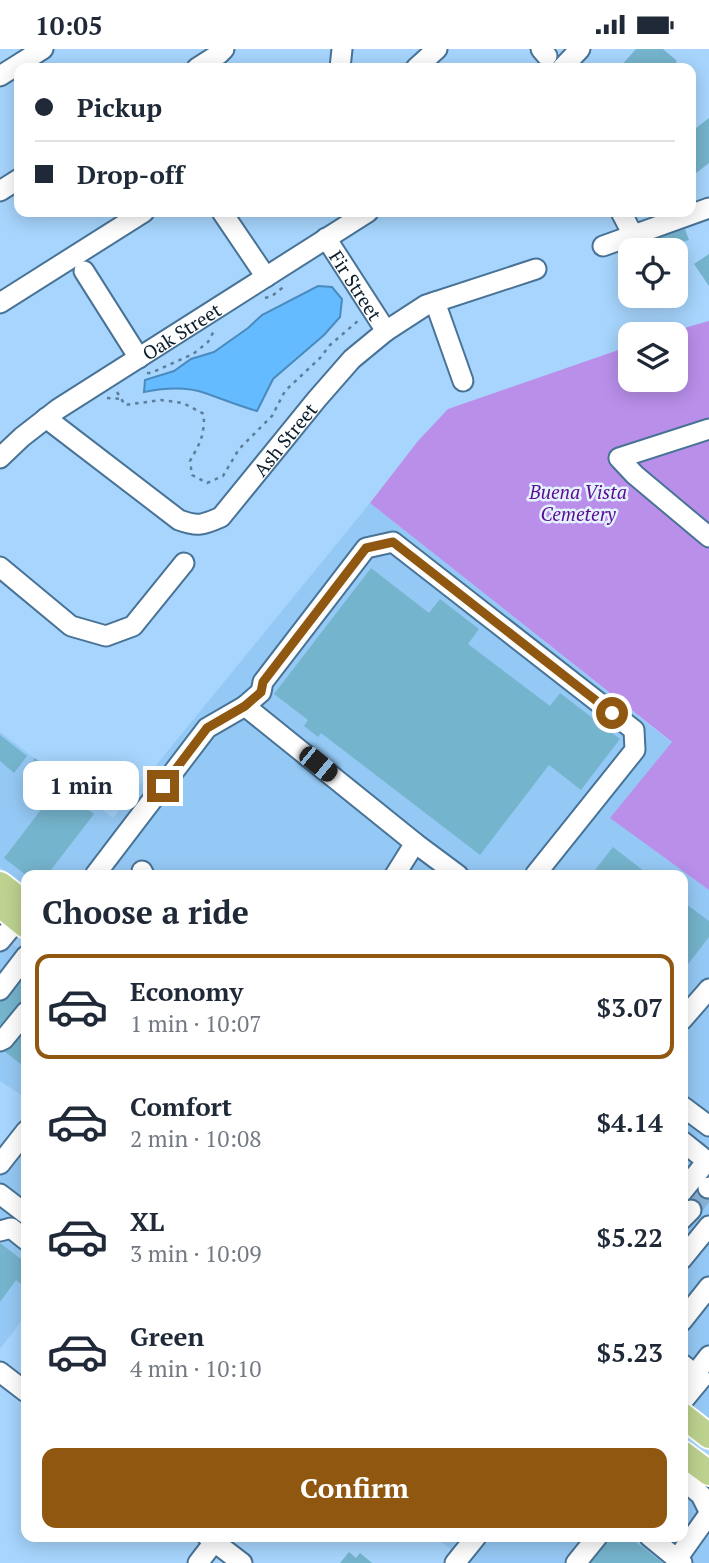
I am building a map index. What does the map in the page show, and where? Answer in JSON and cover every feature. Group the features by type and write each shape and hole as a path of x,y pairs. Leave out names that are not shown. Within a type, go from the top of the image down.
{"main road":[{"path":"0,884 21,900"},
{"path":"0,905 13,931"},
{"path":"688,1420 709,1436"}],"street":[{"path":"21,63 43,49"},
{"path":"205,63 224,49"},
{"path":"425,63 437,49"},
{"path":"550,58 580,49"},
{"path":"0,303 136,217"},
{"path":"225,217 266,277"},
{"name":"Oak Street","path":"0,458 46,418 141,366 266,277 360,217"},
{"path":"624,217 634,235"},
{"path":"603,246 684,217"},
{"name":"Fir Street","path":"326,238 386,331"},
{"name":"Ash Street","path":"46,418 179,520 192,525 204,525 221,517 352,359 386,331 426,305 536,269"},
{"path":"84,271 141,366"},
{"path":"435,302 463,381"},
{"path":"709,429 619,458 635,475 709,537"},
{"path":"99,870 207,728 245,706 261,692 263,682 366,548 393,542 634,730 635,750 540,870"},
{"path":"0,567 71,626 106,636 133,626 184,563"},
{"path":"245,706 451,870"},
{"path":"398,870 415,843"},
{"path":"0,990 21,963"},
{"path":"688,1013 709,989"},
{"path":"0,1041 5,1039 21,1018"},
{"path":"688,1113 709,1126"},
{"path":"0,1164 21,1137"},
{"path":"688,1146 708,1161 688,1201"},
{"path":"0,1194 21,1210"},
{"path":"688,1252 709,1226"},
{"path":"688,1313 709,1287"},
{"path":"688,1395 701,1379 689,1369 709,1356"},
{"path":"0,1371 21,1388"},
{"path":"656,1542 679,1561 709,1513 690,1469"},
{"path":"198,1563 211,1542"},
{"path":"218,1542 242,1563"},
{"path":"455,1563 472,1542"},
{"path":"576,1563 593,1542"}],"path":[{"path":"260,299 272,296 290,281"},
{"path":"118,383 116,392 125,405 161,401 183,403 204,414 204,433 190,461 192,475 207,483 223,476 239,449 272,416 285,391 362,316"},
{"path":"141,366 151,373 193,354 208,342 219,319"}],"shaded area":[{"path":"318,286 332,287 342,299 340,317 324,335 273,379 257,411 190,389 144,392 145,380 174,371 191,359 214,352 262,315"},
{"path":"370,503 672,743 611,818 682,870 21,870 21,884 0,867 0,732 113,818"},
{"path":"688,875 709,890 709,1421 688,1405"},
{"path":"0,934 21,951 21,1095 0,1081"},
{"path":"21,1147 21,1322 0,1349 0,1177"},
{"path":"688,1471 709,1488 709,1563 460,1563 463,1558 441,1542 688,1542"}],"green space":[{"name":"Buena Vista Cemetery","path":"709,321 709,890 688,875 688,870 682,870 610,818 672,742 370,503 418,441 448,409 618,350 618,392 688,392 688,327"}],"building":[{"path":"636,49 663,49 677,61 675,63 623,63"},
{"path":"709,118 709,163 696,173 696,128"},
{"path":"685,229 689,240 688,238 656,238"},
{"path":"709,254 709,286 694,264"},
{"path":"371,568 429,613 440,599 479,629 468,644 550,706 560,693 620,739 581,790 549,765 480,855 321,733 318,737 304,726 308,720 274,694"},
{"path":"0,735 27,756 14,773 0,761"},
{"path":"35,758 77,790 71,797 94,814 51,870 21,871 4,858 53,794 25,771"},
{"path":"613,847 643,870 595,870"},
{"path":"688,905 709,921 709,937 688,964"},
{"path":"21,972 21,1010 6,1029 0,1024 0,998"},
{"path":"21,1029 21,1064 4,1051"},
{"path":"703,1184 709,1189 709,1201 697,1215 688,1207 688,1203"},
{"path":"0,1243 21,1259 21,1284 16,1280 0,1302"},
{"path":"603,1542 636,1542 663,1563 586,1563"},
{"path":"349,1552 356,1558 360,1553 372,1563 340,1563"}],"tunnel":[{"path":"691,1210 708,1188"}],"route":[{"path":"163,786 207,728 245,706 261,692 263,682 366,548 393,542 612,713"}]}
